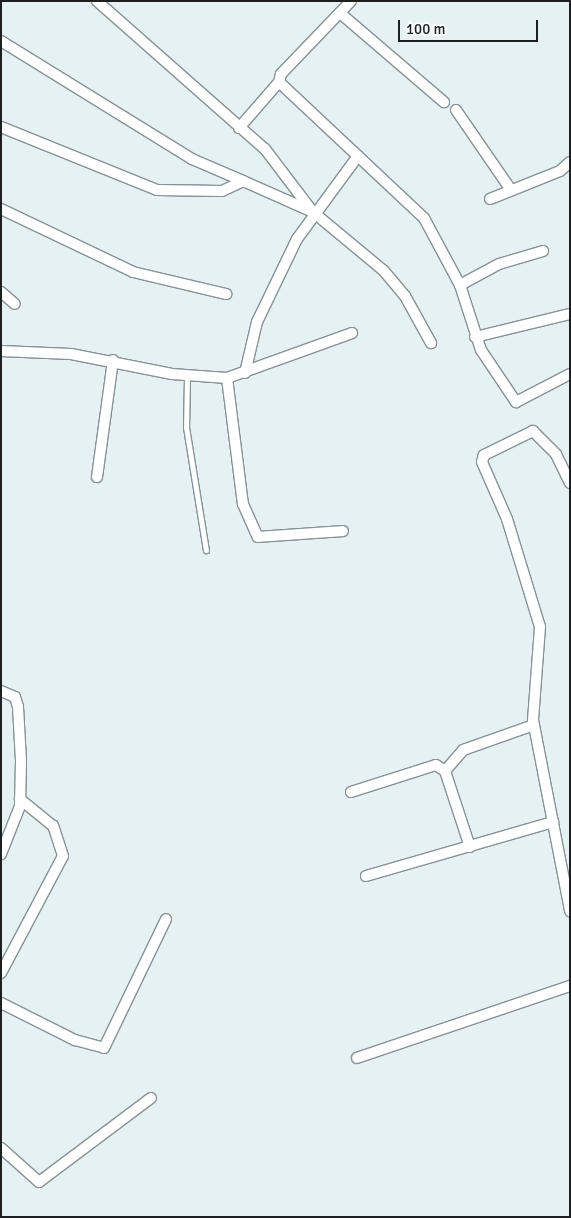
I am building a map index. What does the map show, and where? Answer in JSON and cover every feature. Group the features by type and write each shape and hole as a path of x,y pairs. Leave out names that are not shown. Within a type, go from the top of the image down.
{"street":[{"path":"97,1 265,149 313,212 384,271 405,296 431,343"},
{"path":"239,128 279,82 281,74 351,1"},
{"path":"340,13 444,102"},
{"path":"1,41 192,159 313,212"},
{"path":"279,82 424,218 460,285 475,337 516,402 570,374"},
{"path":"456,110 512,190"},
{"path":"1,128 157,190 222,191 243,182"},
{"path":"245,373 257,322 313,212 358,156"},
{"path":"490,199 560,171 570,162"},
{"path":"1,209 133,272 226,294"},
{"path":"460,285 500,264 543,251"},
{"path":"1,292 15,304"},
{"path":"475,337 569,314"},
{"path":"1,351 30,350 113,360 187,377 227,378 352,333"},
{"path":"97,478 113,360"},
{"path":"227,378 243,504 251,528 258,537 268,539 342,530"},
{"path":"570,482 556,454 534,431 484,456 482,462 507,519 540,627 534,725 570,911"},
{"path":"1,691 15,697 18,707 20,799 1,854"},
{"path":"445,771 463,750 534,725"},
{"path":"351,792 426,766 445,771"},
{"path":"445,771 470,847"},
{"path":"1,973 63,856 53,826 20,799"},
{"path":"366,876 553,822"},
{"path":"1,1003 75,1040 104,1048 166,919"},
{"path":"357,1058 570,986"},
{"path":"1,1148 39,1182 151,1098"}],"lane":[{"path":"187,377 186,427 206,550"}]}
